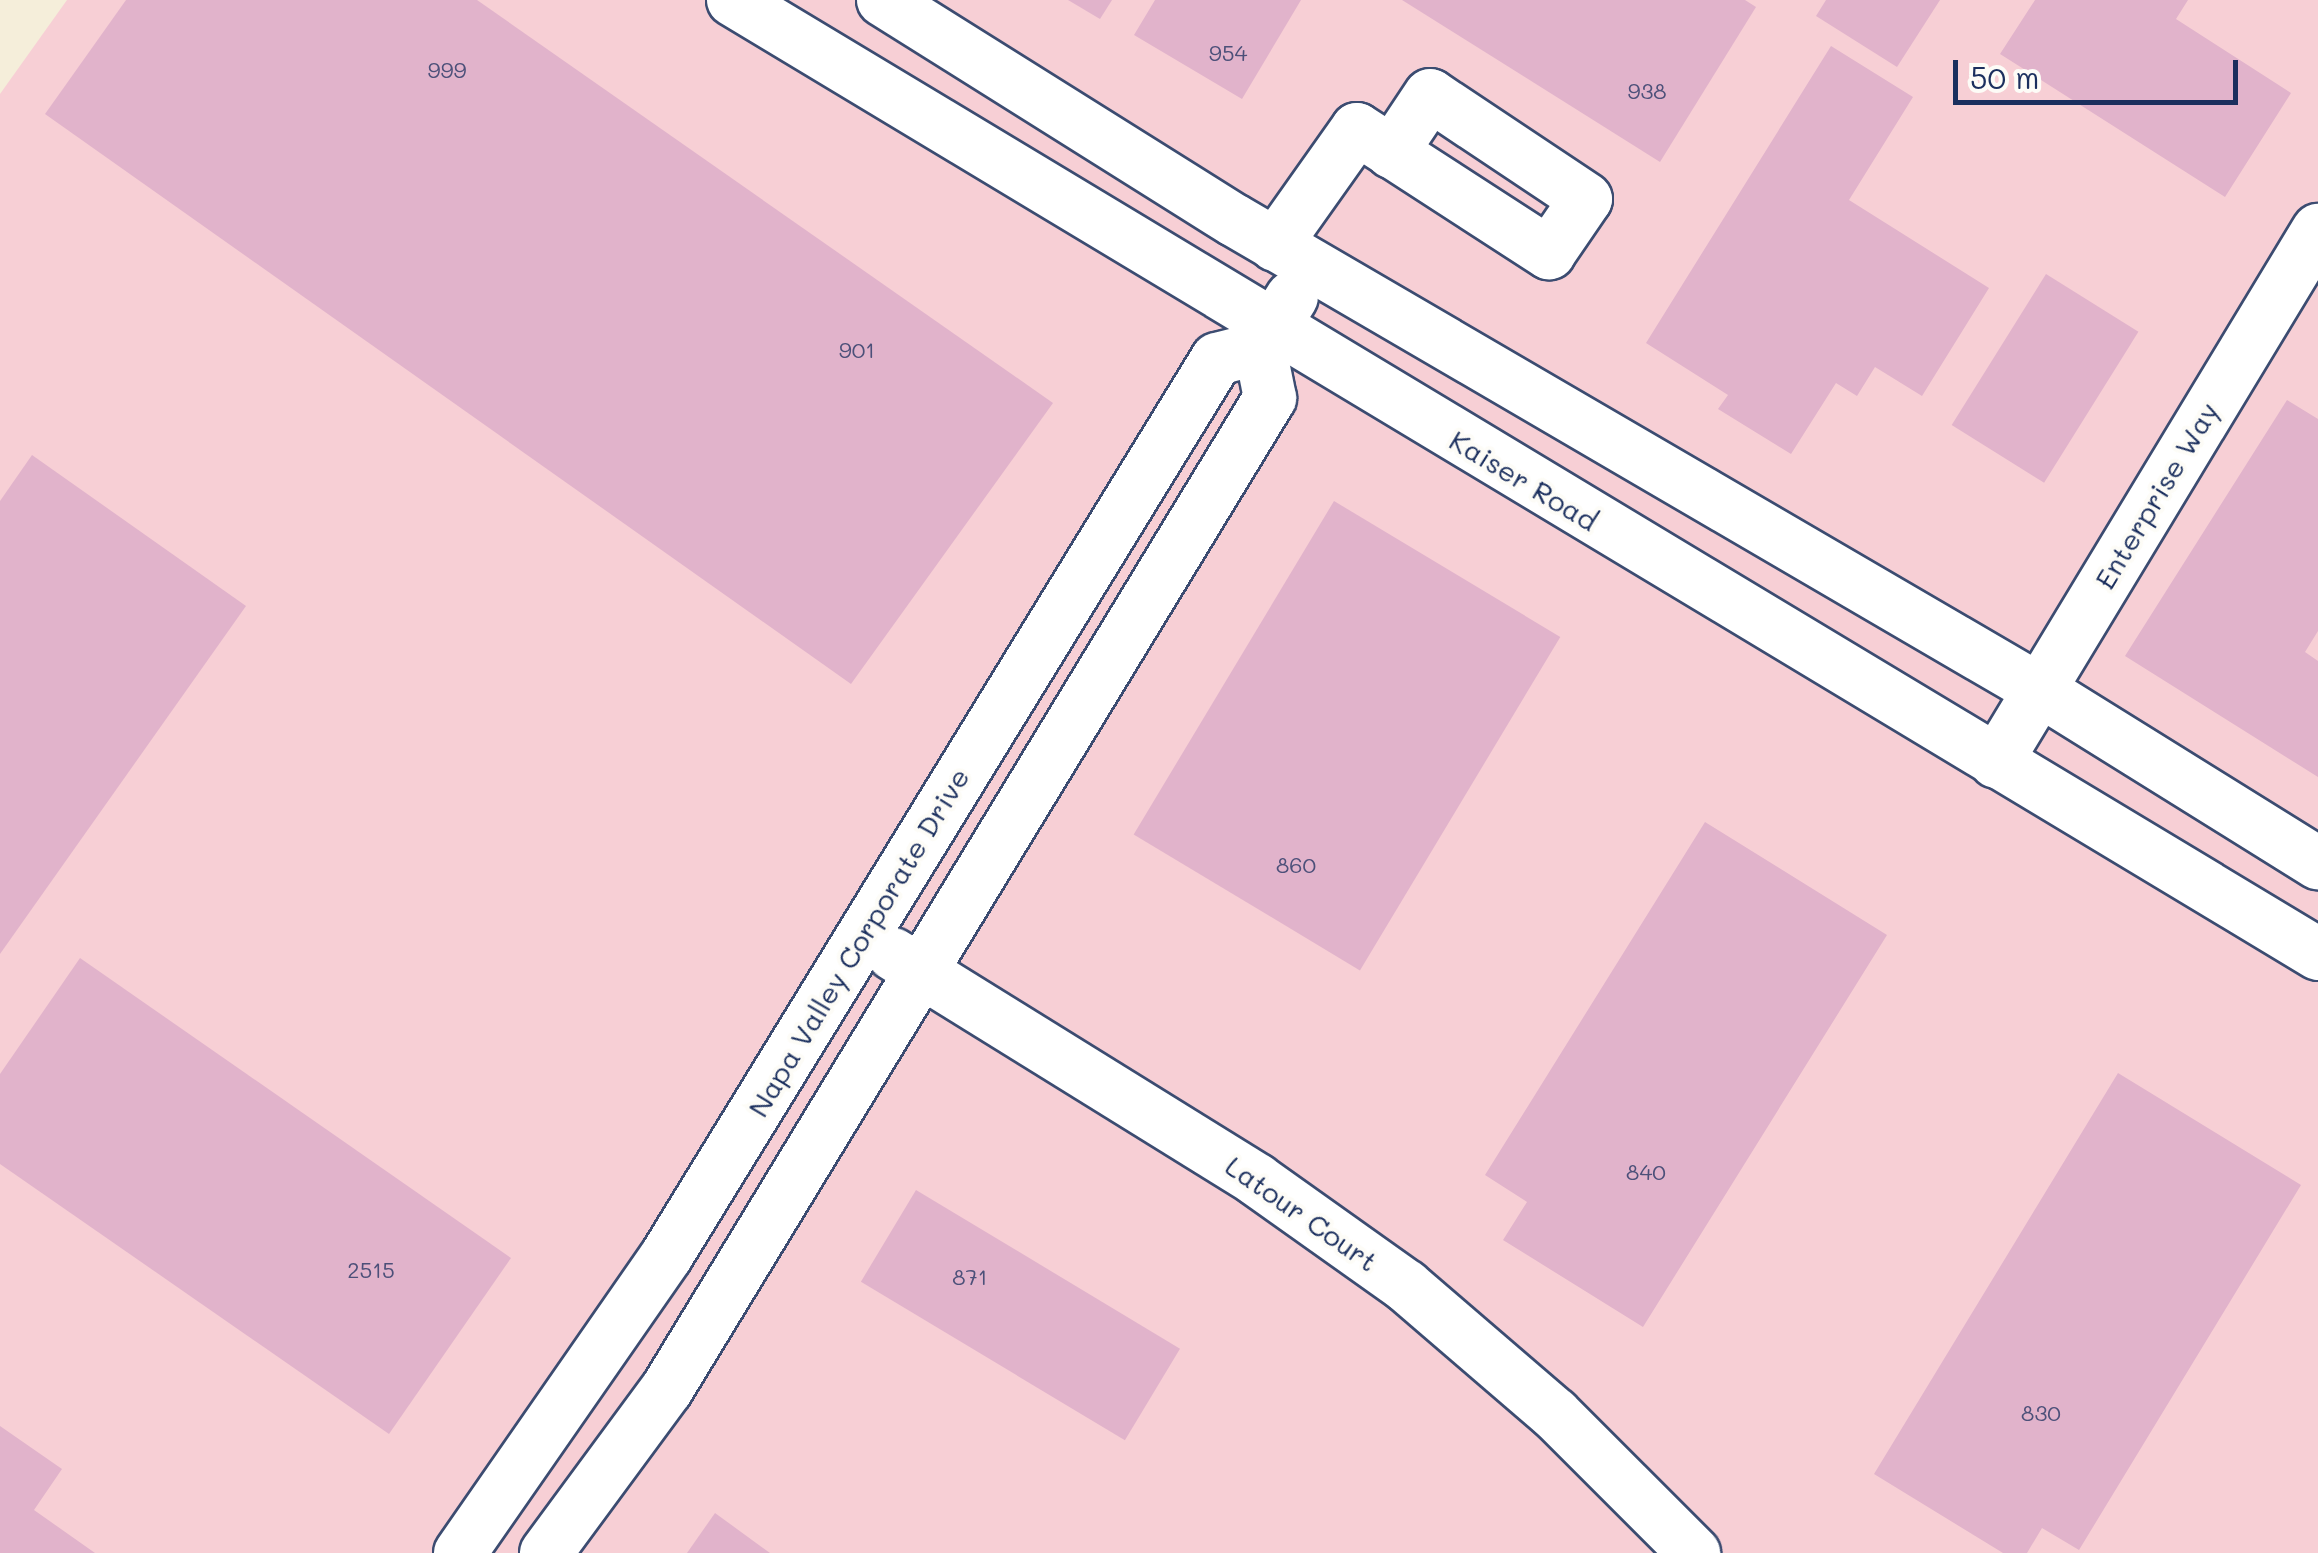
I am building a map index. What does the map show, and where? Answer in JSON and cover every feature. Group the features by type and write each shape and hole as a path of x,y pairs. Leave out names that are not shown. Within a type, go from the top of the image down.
{"street":[{"name":"Kaiser Road","path":"734,0 1268,336 1347,374 2318,954"},
{"path":"884,0 1294,256 2038,689 2318,863"},
{"path":"546,1553 667,1389 1270,398 1268,336 1294,256 1356,130 1392,152"},
{"name":"Enterprise Way","path":"1996,762 2318,230"},
{"name":"Napa Valley Corporate Drive","path":"460,1553 667,1255 1217,359 1268,336"},
{"name":"Latour Court","path":"862,936 1257,1180 1406,1286 1555,1414 1694,1553"}],"shaded area":[{"path":"67,0 2318,0 2318,1553 0,1553 0,94"}],"building":[{"path":"126,0 477,0 1053,403 851,684 45,114"},
{"path":"1068,0 1112,0 1100,19"},
{"path":"1155,0 1301,0 1242,99 1134,35"},
{"path":"1402,0 1745,0 1756,7 1660,162"},
{"path":"1826,0 1940,0 1897,67 1816,16"},
{"path":"2035,0 2188,0 2176,19 2291,93 2225,197 2000,54"},
{"path":"1831,46 1913,97 1849,200 1989,288 1922,396 1875,367 1857,396 1836,383 1791,454 1718,409 1728,395 1646,343"},
{"path":"2046,274 2138,332 2044,483 1952,425"},
{"path":"2287,400 2318,419 2318,631 2305,652 2318,661 2318,777 2125,656"},
{"path":"32,455 246,606 0,954 0,501"},
{"path":"1334,501 1560,637 1360,970 1134,834"},
{"path":"1705,822 1887,935 1643,1327 1503,1240 1527,1202 1485,1175"},
{"path":"80,958 511,1258 389,1434 0,1164 0,1074"},
{"path":"2118,1073 2301,1185 2079,1550 2042,1528 2027,1553 2003,1553 1874,1474"},
{"path":"916,1190 1180,1349 1125,1440 861,1282"},
{"path":"0,1426 62,1469 34,1510 95,1553 0,1553"},
{"path":"715,1513 770,1553 687,1553"}]}
